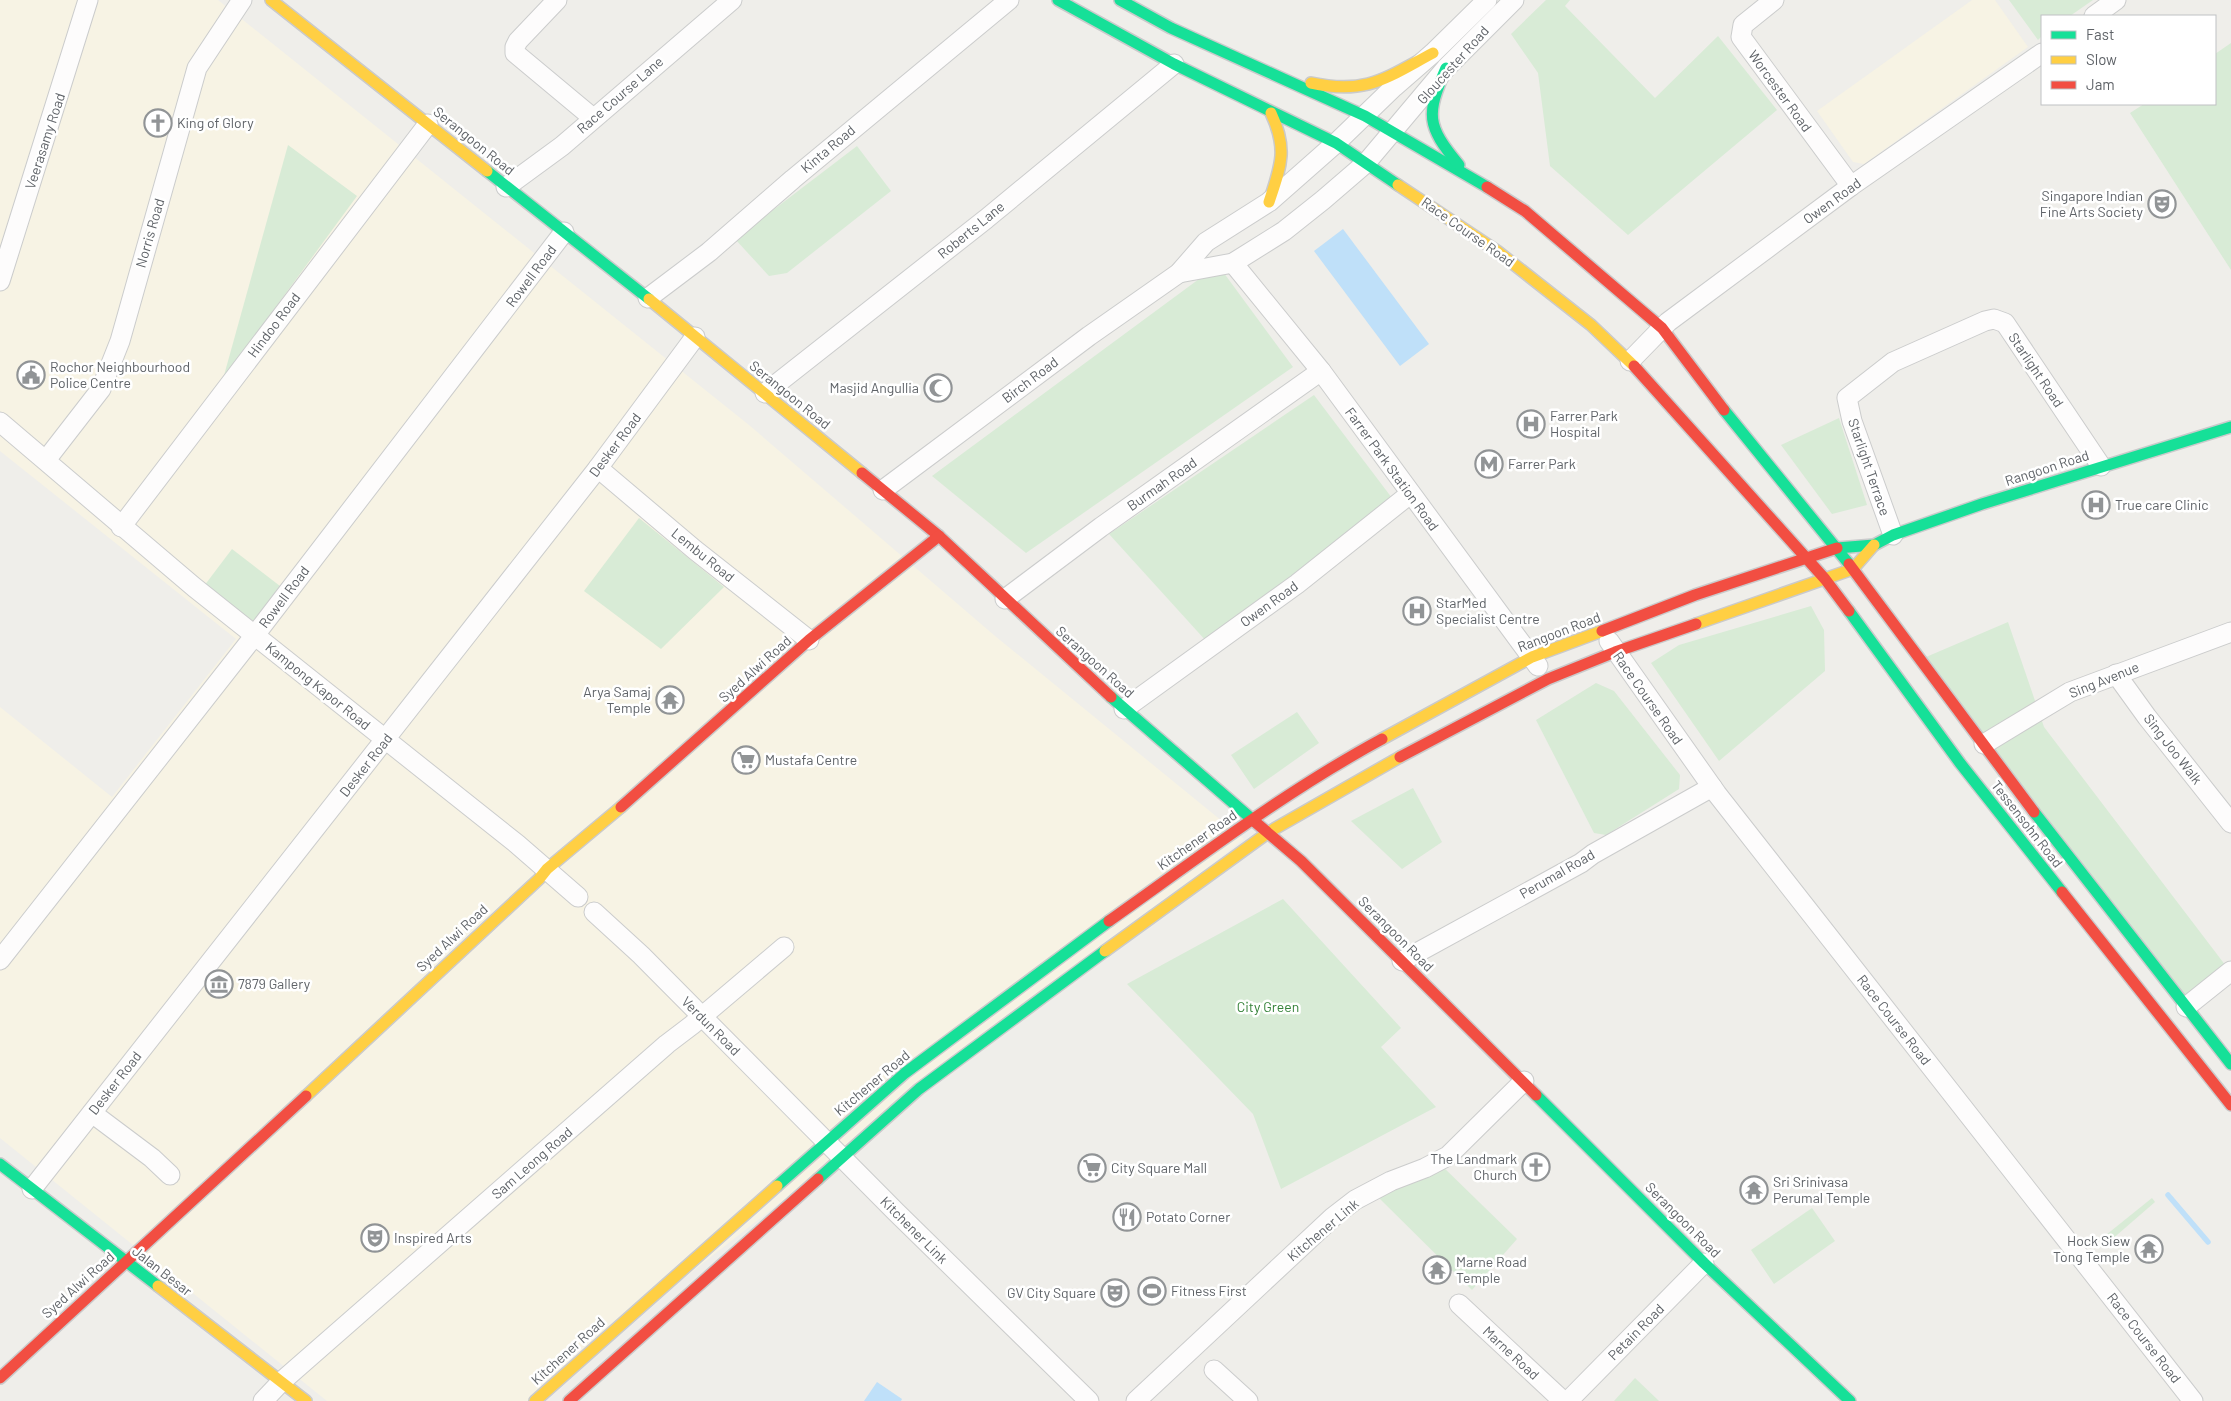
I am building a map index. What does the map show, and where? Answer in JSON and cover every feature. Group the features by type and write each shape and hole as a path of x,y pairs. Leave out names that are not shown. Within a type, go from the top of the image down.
{"street":[{"name":"Veerasamy Road","path":"0,282 88,0"},
{"name":"Norris Road","path":"46,460 101,390 120,341 197,68 242,0"},
{"name":"Serangoon Road","path":"271,0 648,298 939,536 1124,709 1301,861 1524,1081 1704,1263 1850,1401"},
{"path":"557,0 518,41 515,53 593,118"},
{"name":"Race Course Lane","path":"506,186 562,146 732,0"},
{"name":"Kinta Road","path":"648,298 709,252 792,179 1009,0"},
{"name":"Race Course Road","path":"1058,0 1174,64 1336,143 1497,250 1591,325 1630,360 1806,557"},
{"path":"1120,0 1171,28 1365,116 1525,211 1614,285 1662,328 1694,372 1837,548"},
{"name":"Gloucester Road","path":"1365,116 1394,87 1433,54 1487,0"},
{"name":"Gloucester Road","path":"1394,132 1446,68 1514,0"},
{"name":"Worcester Road","path":"1774,0 1743,25 1741,37 1851,186"},
{"path":"2095,15 2116,0"},
{"path":"1281,78 1330,87 1357,88 1380,80 1433,54"},
{"name":"Owen Road","path":"1630,360 1662,328 1851,186 2041,54"},
{"name":"Roberts Lane","path":"765,393 986,219 1174,64"},
{"path":"1446,68 1432,101 1431,116 1439,141 1470,177"},
{"path":"1269,202 1284,150 1280,129 1271,112"},
{"name":"Birch Road","path":"882,490 1089,336 1178,273 1206,242 1269,202 1365,116"},
{"name":"Hindoo Road","path":"121,527 428,124"},
{"name":"Birch Road","path":"1178,273 1233,263 1284,231 1366,163 1394,132"},
{"name":"Rowell Road","path":"0,960 255,635 564,232"},
{"name":"Farrer Park Station Road","path":"1233,263 1321,370 1410,494 1548,679"},
{"name":"Starlight Road","path":"1847,398 1893,362 1985,321 2000,320 2005,322 2044,379 2076,432 2101,466"},
{"name":"Desker Road","path":"32,1189 598,468 695,337"},
{"name":"Burmah Road","path":"1005,599 1101,527 1321,370"},
{"name":"Starlight Terrace","path":"1847,398 1852,421 1892,536"},
{"name":"Kampong Kapor Road","path":"0,422 121,527 547,869"},
{"name":"Rangoon Road","path":"1253,819 1339,762 1532,657 1603,632 1695,595 1806,557 1837,548 1874,544 1892,536 2101,466 2231,426"},
{"name":"Lembu Road","path":"598,468 700,554 809,640"},
{"name":"Owen Road","path":"1124,709 1296,584 1410,494"},
{"name":"Syed Alwi Road","path":"0,1378 539,879 547,869 595,830 809,640 939,536"},
{"name":"Rangoon Road","path":"1853,569 1874,544"},
{"name":"Tessensohn Road","path":"1837,548 2110,911 2231,1064"},
{"name":"Tessensohn Road","path":"1806,557 1960,763 2231,1105"},
{"path":"569,1401 919,1089 1269,832 1420,745 1548,679 1615,652 1853,569"},
{"name":"Race Course Road","path":"1603,632 1615,652 1712,788 2193,1401"},
{"name":"Sing Avenue","path":"1984,744 2070,692 2231,632"},
{"name":"Sing Joo Walk","path":"2116,674 2147,717 2231,823"},
{"name":"Perumal Road","path":"1402,961 1581,863 1593,854 1712,788"},
{"name":"Kitchener Road","path":"535,1401 905,1073 1075,945 1253,819"},
{"path":"547,869 578,897"},
{"name":"Verdun Road","path":"594,912 642,955 826,1142"},
{"name":"Sam Leong Road","path":"263,1401 281,1382 667,1044 784,947"},
{"path":"2186,1007 2231,971"},
{"name":"Kitchener Link","path":"1136,1401 1333,1217 1355,1200 1391,1181 1425,1168 1448,1156 1524,1081"},
{"path":"92,1113 152,1158 170,1175"},
{"name":"Kitchener Link","path":"826,1142 1089,1401"},
{"name":"Jalan Besar","path":"1,1167 306,1401"},
{"name":"Petain Road","path":"1568,1401 1704,1263"},
{"name":"Marne Road","path":"1459,1304 1564,1401"},
{"path":"1214,1370 1248,1401"}],"shaded area":[{"path":"0,0 218,0 749,425 995,636 1244,839 527,1401 327,1401 0,1138 0,707 112,797 236,639 0,451"},
{"path":"1972,0 1995,0 2028,47 1864,164 1853,162 1817,111"}],"green space":[{"path":"1546,0 1570,0 1565,6 1655,98 1718,36 1777,110 1628,235 1550,166 1538,73 1511,34"},
{"path":"2009,0 2093,0 2071,15 2041,15 2041,37 2038,40"},
{"path":"2231,43 2231,270 2130,113 2142,105 2216,105 2216,53"},
{"path":"288,145 357,196 223,379"},
{"path":"857,146 891,191 787,273 769,276 735,239"},
{"path":"1218,265 1293,367 1026,553 932,476"},
{"path":"1314,395 1395,502 1207,642 1109,534"},
{"path":"1839,418 1867,505 1832,514 1781,445"},
{"path":"639,518 724,587 661,649 584,591"},
{"path":"232,549 280,586 249,628 201,590"},
{"path":"1811,606 1824,630 1825,671 1719,761 1651,663 1679,645"},
{"path":"2008,622 2044,727 2229,970 2186,1007 1919,660"},
{"path":"1596,683 1614,691 1680,775 1679,789 1606,835 1594,833 1536,720"},
{"path":"1297,712 1319,743 1254,789 1231,755"},
{"path":"1413,788 1442,842 1402,869 1351,821"},
{"name":"City Green","path":"1283,899 1401,1028 1381,1047 1436,1107 1281,1189 1253,1114 1127,984"},
{"path":"1440,1164 1517,1239 1472,1290 1375,1194"},
{"path":"2152,1198 2155,1202 2110,1241 2106,1235"},
{"path":"1812,1208 1835,1241 1774,1284 1751,1250"},
{"path":"1635,1378 1659,1401 1614,1401"}],"water":[{"path":"1343,229 1429,344 1400,366 1314,251"},
{"path":"877,1382 902,1399 901,1401 864,1401"}],"waterway":[{"path":"2168,1195 2208,1242"}],"traffic: fast":[{"path":"1058,0 1174,64 1336,143 1398,185"},
{"path":"1120,0 1171,28 1365,116 1487,187"},
{"path":"1446,68 1435,97 1433,119 1440,140 1459,165"},
{"path":"487,171 649,299"},
{"path":"1724,410 1849,564"},
{"path":"1837,548 1874,545 1893,535 1982,504 2231,427"},
{"path":"1849,611 1960,763 2062,892"},
{"path":"1111,697 1254,821"},
{"path":"2034,812 2231,1064"},
{"path":"777,1186 905,1073 1109,921"},
{"path":"818,1179 919,1089 1105,951"},
{"path":"1536,1095 1704,1263 1850,1401"},
{"path":"0,1164 158,1286"}],"traffic: slow":[{"path":"271,0 487,171"},
{"path":"1311,83 1347,87 1375,82 1389,77 1433,53"},
{"path":"1269,202 1281,158 1280,137 1271,113"},
{"path":"1398,185 1497,251 1591,325 1634,366"},
{"path":"649,299 862,473"},
{"path":"1696,624 1853,569 1874,545"},
{"path":"1382,739 1532,657 1602,631"},
{"path":"1105,951 1269,832 1400,757"},
{"path":"306,1096 539,879 547,869 621,807"},
{"path":"535,1401 777,1186"},
{"path":"158,1286 306,1401"}],"traffic: jam":[{"path":"1487,187 1525,211 1662,328 1724,410"},
{"path":"1634,366 1825,579 1849,611"},
{"path":"862,473 939,536 1111,697"},
{"path":"621,807 809,640 939,536"},
{"path":"1602,631 1695,595 1837,548"},
{"path":"1849,564 2034,812"},
{"path":"1400,757 1548,679 1615,652 1696,624"},
{"path":"1109,921 1277,803 1346,759 1382,739"},
{"path":"1254,821 1301,861 1536,1095"},
{"path":"2062,892 2231,1105"},
{"path":"0,1378 306,1096"},
{"path":"569,1401 818,1179"}],"place":[{"name":"King of Glory","path":"158,123"},
{"name":"Singapore Indian Fine Arts Society","path":"2162,204"},
{"name":"Rochor Neighbourhood Police Centre","path":"31,375"},
{"name":"Masjid Angullia","path":"938,388"},
{"name":"Farrer Park Hospital","path":"1531,424"},
{"name":"Farrer Park","path":"1489,464"},
{"name":"True care Clinic","path":"2096,505"},
{"name":"StarMed Specialist Centre","path":"1417,611"},
{"name":"Arya Samaj Temple","path":"670,700"},
{"name":"Mustafa Centre","path":"746,760"},
{"name":"7879 Gallery","path":"219,984"},
{"name":"The Landmark Church","path":"1536,1167"},
{"name":"City Square Mall","path":"1092,1168"},
{"name":"Sri Srinivasa Perumal Temple","path":"1754,1190"},
{"name":"Potato Corner","path":"1127,1217"},
{"name":"Inspired Arts","path":"375,1238"},
{"name":"Hock Siew Tong Temple","path":"2149,1249"},
{"name":"Marne Road Temple","path":"1437,1270"},
{"name":"Fitness First","path":"1152,1291"},
{"name":"GV City Square","path":"1115,1293"}]}
